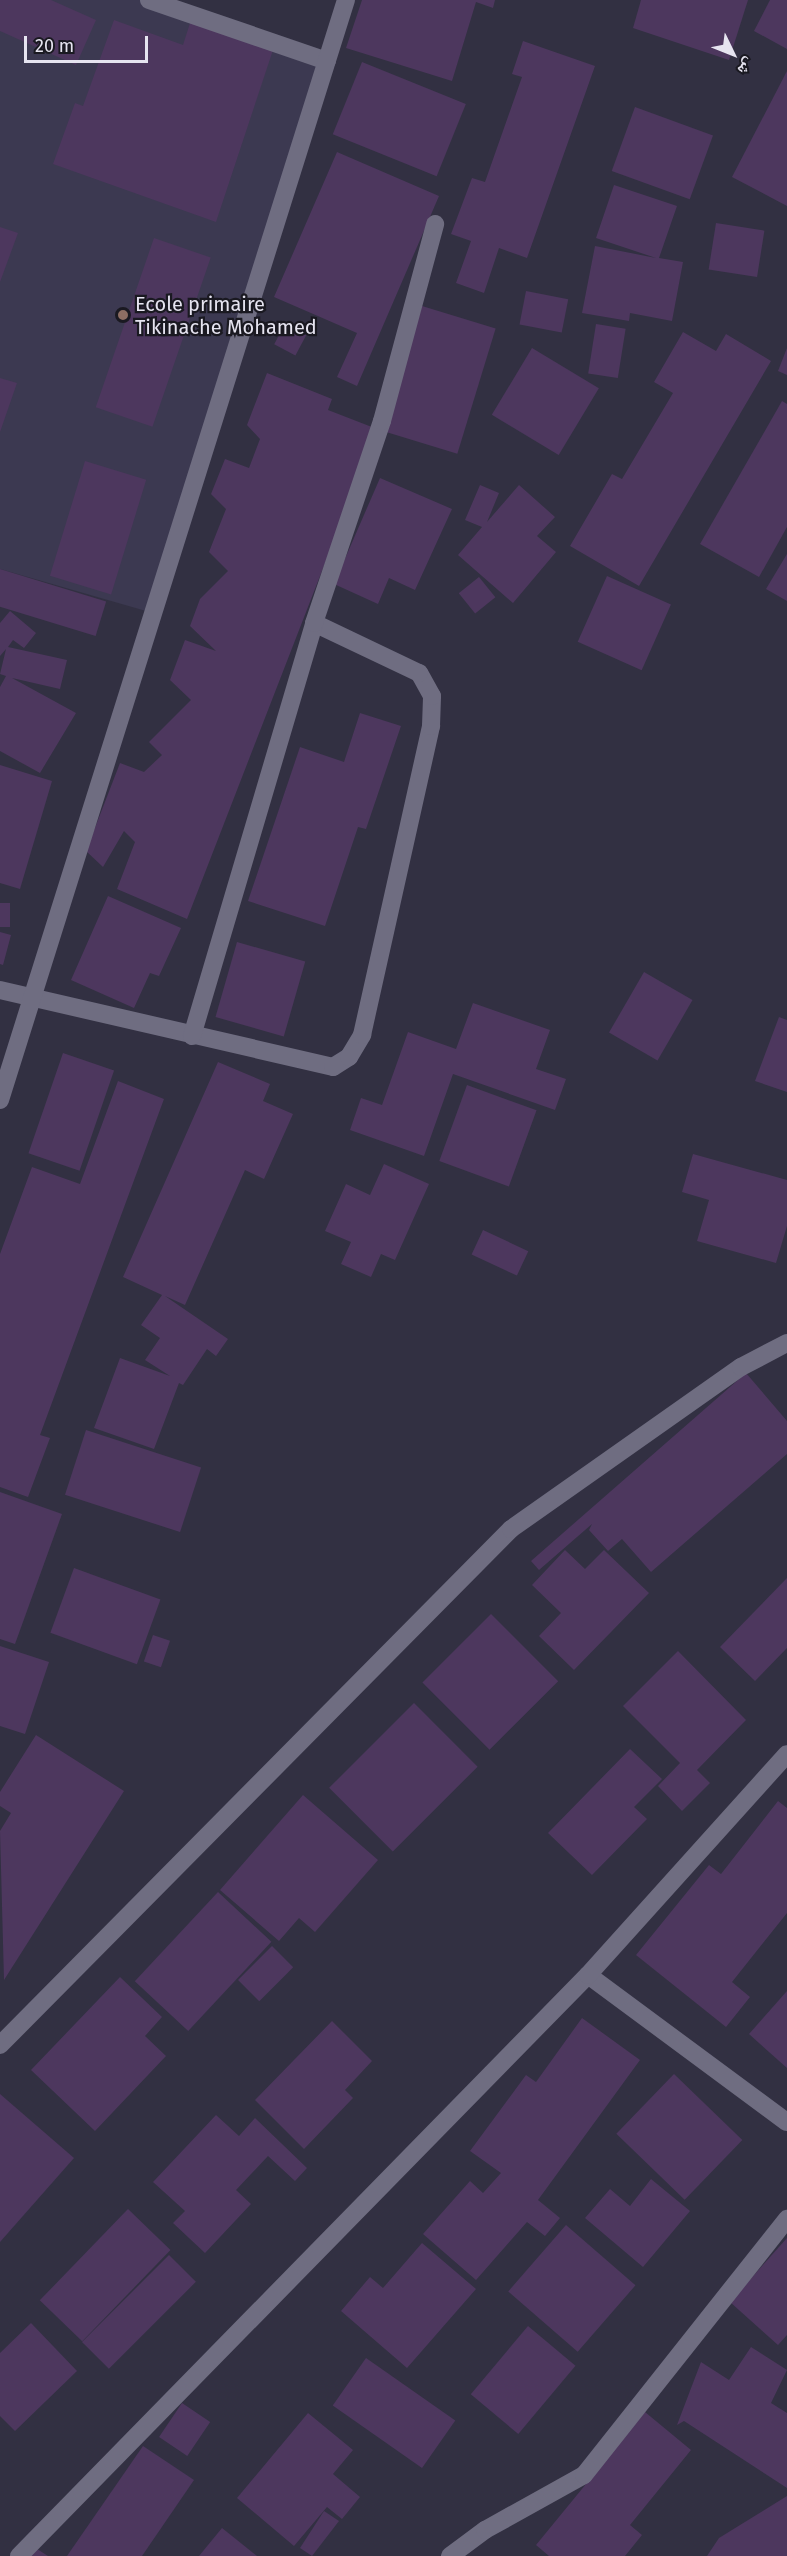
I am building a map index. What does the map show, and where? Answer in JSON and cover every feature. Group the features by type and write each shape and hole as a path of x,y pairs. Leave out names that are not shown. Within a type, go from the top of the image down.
{"street":[{"path":"149,0 327,62"},
{"path":"0,1100 346,0"},
{"path":"192,1036 314,623 382,421 435,224"},
{"path":"0,990 333,1067 349,1057 362,1035 430,726 432,696 419,673 314,623"},
{"path":"0,2045 511,1529 741,1367 787,1343"},
{"path":"19,2556 588,1975 787,1754"},
{"path":"588,1975 787,2122"},
{"path":"450,2556 485,2530 584,2475 787,2219"}],"shaded area":[{"name":"Ecole primaire Tikinache Mohamed","path":"0,0 149,0 327,61 153,613 0,569"}],"building":[{"path":"0,0 51,0 96,20 76,65 0,31"},
{"path":"362,0 495,0 493,8 476,2 452,81 346,48"},
{"path":"641,0 748,0 729,60 633,28"},
{"path":"770,0 787,0 787,49 754,31"},
{"path":"114,20 183,45 191,20 273,50 216,222 53,164 75,103 83,106"},
{"path":"523,41 595,66 527,258 499,248 484,293 456,283 471,241 451,234 472,178 485,182 522,77 512,74"},
{"path":"362,62 466,104 437,176 333,134"},
{"path":"787,71 787,206 732,177"},
{"path":"635,107 713,135 690,199 612,171"},
{"path":"337,152 439,196 357,386 337,377 357,333 274,297"},
{"path":"614,185 677,206 659,258 683,262 672,321 630,313 629,321 582,313 595,246 656,258 596,238"},
{"path":"716,223 764,231 757,277 709,269"},
{"path":"0,227 18,233 0,282"},
{"path":"154,238 211,258 152,427 96,407"},
{"path":"526,291 568,299 562,333 520,324"},
{"path":"422,306 496,329 457,454 384,431"},
{"path":"285,324 306,335 295,356 274,344"},
{"path":"596,324 626,329 618,378 588,373"},
{"path":"683,332 716,351 726,334 771,361 639,586 570,546 612,474 622,479 673,393 654,382"},
{"path":"532,348 599,388 559,455 492,415"},
{"path":"787,348 787,375 778,371"},
{"path":"267,373 332,399 328,410 377,429 187,919 117,889 135,842 124,831 103,867 86,851 120,763 144,772 162,755 149,742 191,700 170,680 185,640 216,651 190,626 200,599 228,571 209,552 226,509 211,494 225,459 249,468 260,439 247,425"},
{"path":"0,378 17,383 0,432"},
{"path":"782,401 787,404 787,527 759,577 700,544"},
{"path":"85,461 146,480 111,594 50,576"},
{"path":"380,478 452,509 415,590 389,578 378,604 334,584"},
{"path":"480,485 499,493 487,522 519,485 555,517 537,536 556,552 513,603 458,555 482,527 465,520"},
{"path":"787,554 787,601 766,589"},
{"path":"0,569 106,601 96,636 0,607"},
{"path":"607,576 671,604 642,670 578,642"},
{"path":"479,577 495,597 475,614 459,593"},
{"path":"10,611 36,633 24,648 13,640 8,647 67,660 60,689 12,678 76,713 40,773 0,751 0,687 6,676 0,674 6,649 0,656 0,623"},
{"path":"360,713 401,726 366,829 358,827 325,926 248,901 300,747 344,762"},
{"path":"0,765 52,781 20,889 0,883"},
{"path":"108,896 181,928 159,976 150,973 134,1008 71,980"},
{"path":"0,903 10,903 10,927 0,927"},
{"path":"0,932 11,935 3,965 0,964"},
{"path":"237,942 305,962 284,1037 216,1017"},
{"path":"644,972 692,1000 657,1061 609,1033"},
{"path":"473,1003 550,1030 536,1069 566,1079 555,1110 453,1074 424,1156 350,1130 361,1098 382,1105 408,1032 456,1049"},
{"path":"779,1017 787,1020 787,1092 755,1081"},
{"path":"63,1053 114,1071 80,1171 28,1153"},
{"path":"218,1062 270,1084 263,1101 293,1114 264,1179 245,1170 185,1305 165,1296 228,1339 216,1356 207,1349 183,1385 179,1383 154,1449 94,1428 120,1358 170,1376 145,1360 160,1338 141,1325 162,1295 123,1277"},
{"path":"118,1081 164,1099 40,1435 50,1438 28,1497 0,1487 0,1254 32,1167 80,1184"},
{"path":"467,1085 537,1110 509,1186 439,1161"},
{"path":"693,1154 787,1180 787,1226 776,1263 697,1241 709,1200 682,1192"},
{"path":"384,1164 429,1184 395,1260 381,1254 371,1277 341,1264 351,1242 325,1231 346,1184 370,1195"},
{"path":"483,1230 528,1251 517,1276 472,1254"},
{"path":"746,1373 787,1421 787,1454 651,1572 622,1539 608,1551 589,1530 592,1524 539,1570 531,1561"},
{"path":"86,1430 201,1467 180,1532 65,1495"},
{"path":"0,1492 62,1514 15,1644 0,1639"},
{"path":"565,1550 585,1569 604,1550 649,1593 574,1670 539,1636 561,1613 532,1585"},
{"path":"74,1568 160,1599 137,1664 50,1633"},
{"path":"787,1578 787,1648 755,1681 720,1647"},
{"path":"491,1614 558,1681 490,1750 422,1683"},
{"path":"153,1635 170,1641 161,1667 144,1661"},
{"path":"0,1646 49,1662 25,1734 0,1726"},
{"path":"678,1651 746,1720 697,1770 710,1783 682,1811 658,1786 680,1763 623,1706"},
{"path":"414,1703 478,1767 393,1851 329,1788"},
{"path":"36,1735 124,1791 4,1980 0,1831 11,1813 0,1806 0,1792"},
{"path":"630,1749 662,1779 634,1807 647,1819 592,1875 548,1833"},
{"path":"303,1795 378,1860 315,1932 299,1918 279,1941 220,1890"},
{"path":"778,1801 787,1808 787,1913 732,1982 750,1997 726,2027 636,1955 709,1865 721,1874"},
{"path":"218,1892 271,1942 188,2031 135,1981"},
{"path":"272,1946 293,1967 259,2001 238,1980"},
{"path":"120,1977 162,2017 145,2036 166,2056 95,2131 31,2070"},
{"path":"787,1991 787,2068 749,2034"},
{"path":"582,2018 640,2060 538,2200 560,2218 545,2236 527,2222 476,2280 423,2234 470,2181 483,2193 501,2173 470,2151 526,2075 536,2082"},
{"path":"332,2021 372,2061 345,2090 353,2098 304,2149 255,2100"},
{"path":"674,2074 742,2140 685,2200 616,2134"},
{"path":"0,2094 74,2158 0,2242"},
{"path":"216,2115 239,2136 255,2118 307,2168 295,2181 268,2156 236,2190 251,2204 205,2253 173,2223 185,2211 153,2182"},
{"path":"651,2179 690,2211 643,2267 585,2218 610,2189 630,2206"},
{"path":"128,2209 170,2250 82,2341 40,2300"},
{"path":"566,2225 635,2285 578,2352 508,2291"},
{"path":"787,2238 787,2335 778,2345 730,2302"},
{"path":"422,2243 476,2289 407,2368 341,2311 370,2277 383,2288"},
{"path":"169,2255 196,2282 109,2369 82,2342"},
{"path":"31,2323 77,2371 15,2431 0,2416 0,2353"},
{"path":"528,2326 575,2366 518,2434 471,2394"},
{"path":"751,2347 787,2370 771,2403 787,2413 787,2488 684,2421 677,2425 701,2362 729,2380"},
{"path":"366,2358 455,2421 422,2468 333,2406"},
{"path":"182,2403 210,2422 187,2456 159,2437"},
{"path":"645,2412 691,2450 630,2525 642,2535 625,2556 549,2556 536,2545"},
{"path":"308,2413 353,2450 333,2474 360,2497 342,2519 327,2507 294,2546 237,2498"},
{"path":"143,2446 194,2480 142,2556 67,2556"},
{"path":"787,2496 787,2556 707,2556 719,2538"},
{"path":"324,2511 339,2521 312,2556 300,2548"},
{"path":"222,2528 257,2556 199,2556"},
{"path":"34,2547 48,2556 29,2556"}],"place":[{"name":"Ecole primaire Tikinache Mohamed","path":"123,315"}]}
